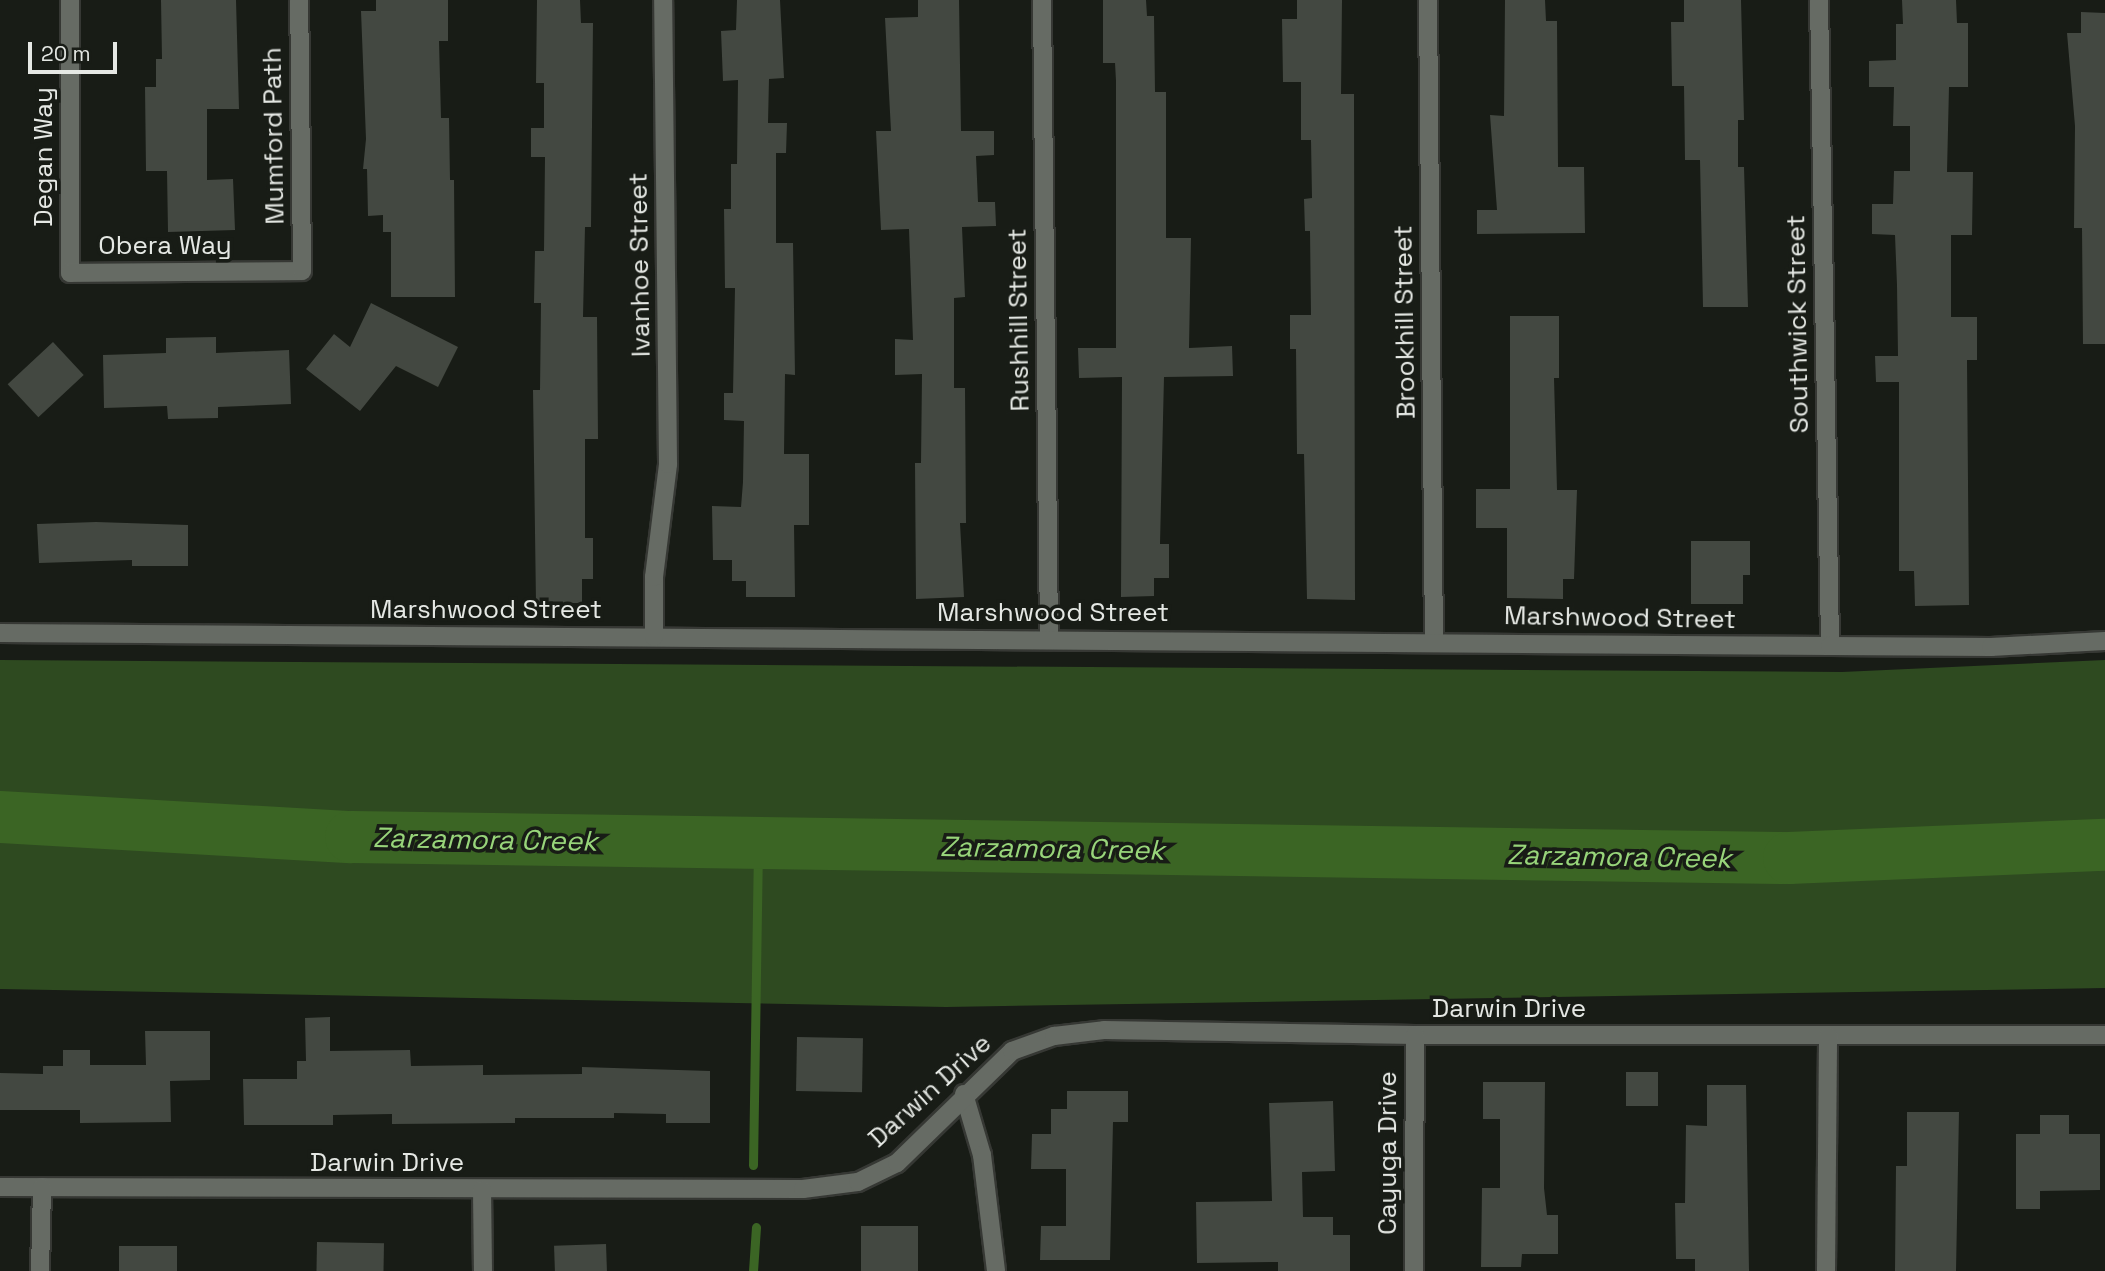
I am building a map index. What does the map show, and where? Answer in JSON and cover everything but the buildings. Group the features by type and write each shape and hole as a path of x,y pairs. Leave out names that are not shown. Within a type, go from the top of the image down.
{"street":[{"name":"Degan Way","path":"70,0 70,273"},
{"name":"Mumford Path","path":"299,0 302,271"},
{"name":"Ivanhoe Street","path":"654,637 654,577 668,464 663,0"},
{"name":"Rushhill Street","path":"1042,0 1049,639"},
{"name":"Brookhill Street","path":"1428,0 1434,643"},
{"name":"Southwick Street","path":"1819,0 1829,646"},
{"name":"Obera Way","path":"70,273 302,271"},
{"name":"Marshwood Street","path":"0,633 1991,647 2105,641"},
{"name":"Darwin Drive","path":"0,1187 803,1189 858,1182 897,1163 964,1094 1012,1051 1054,1036 1104,1030 1415,1035 2105,1035"},
{"name":"Cayuga Drive","path":"1414,1271 1415,1035"},
{"path":"1826,1271 1828,1035"},
{"path":"964,1094 982,1155 996,1271"},
{"path":"40,1271 42,1187"},
{"path":"482,1190 483,1271"}],"green space":[{"path":"0,660 1842,672 2105,660 2105,988 946,1007 0,989"}],"waterway":[{"name":"Zarzamora Creek","path":"0,817 351,837 1789,858 2105,845"},
{"path":"753,1165 758,843"},
{"path":"753,1271 756,1227"}]}
